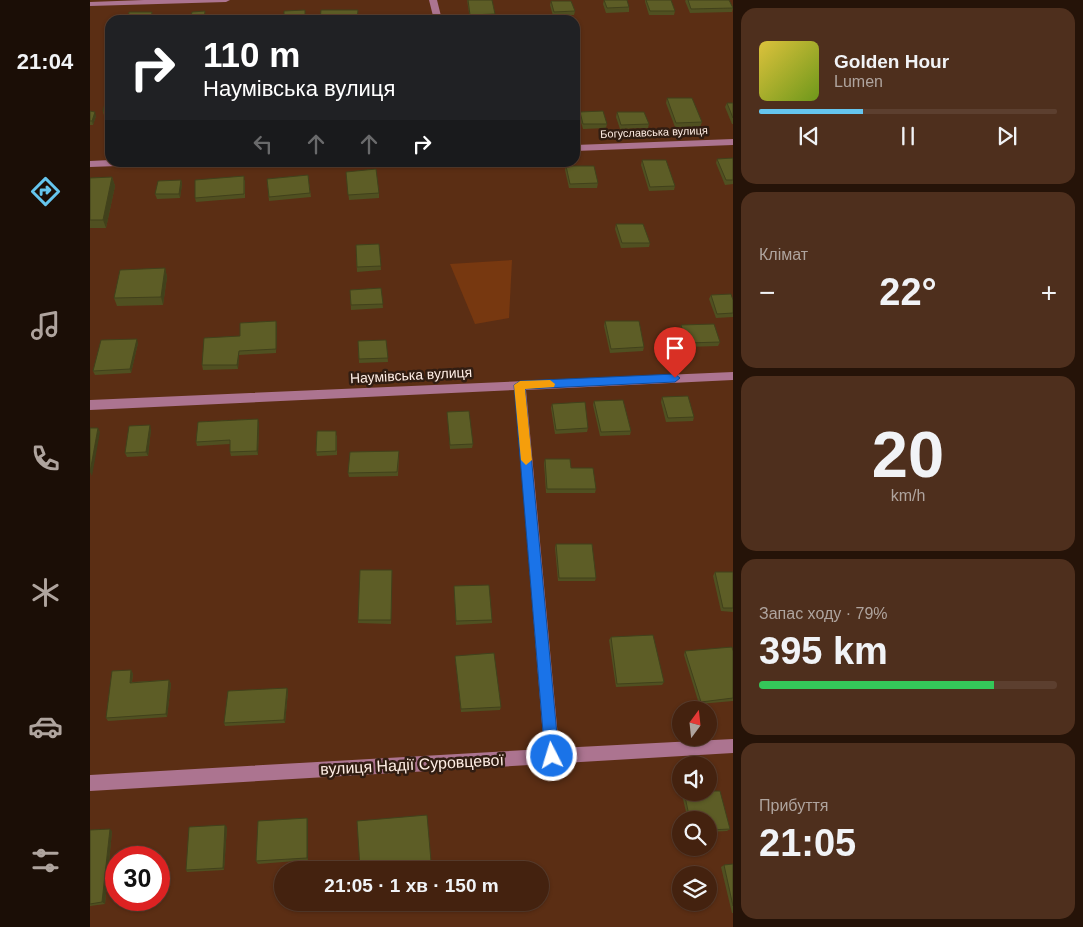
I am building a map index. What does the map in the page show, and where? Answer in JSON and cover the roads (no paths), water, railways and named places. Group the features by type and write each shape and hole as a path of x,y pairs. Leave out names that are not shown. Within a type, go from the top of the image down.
{"street":[{"path":"90,4 226,0"},
{"path":"433,0 437,15"},
{"name":"Богуславська вулиця","path":"580,148 733,142"},
{"path":"90,164 105,163"},
{"name":"Наумівська вулиця","path":"90,404 733,376"},
{"path":"520,385 552,756"},
{"name":"вулиця Надії Суровцевої","path":"90,783 733,746"}]}
